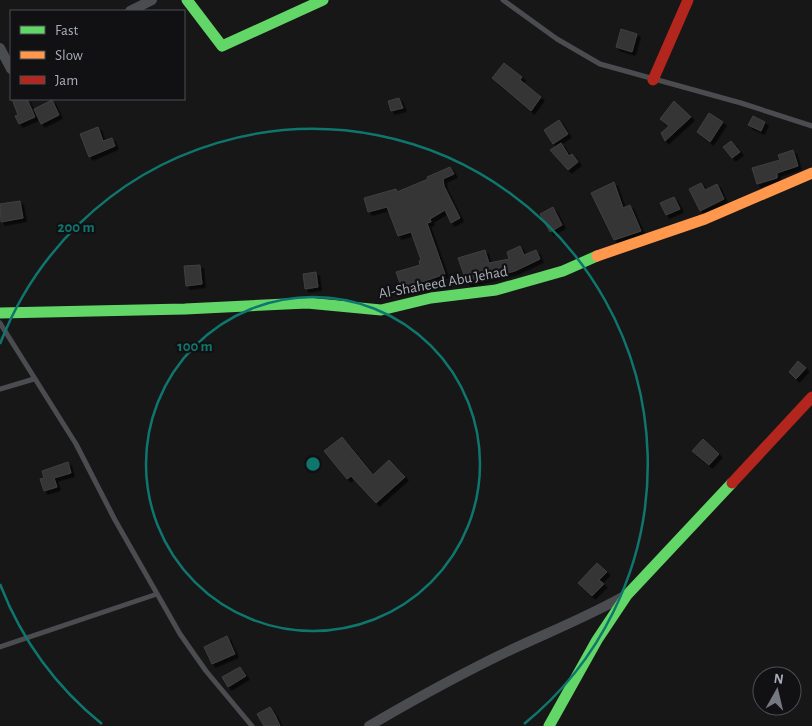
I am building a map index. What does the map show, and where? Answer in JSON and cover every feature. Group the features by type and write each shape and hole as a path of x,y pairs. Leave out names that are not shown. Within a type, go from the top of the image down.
{"street":[{"path":"132,10 152,0"},
{"path":"186,0 222,46 323,0"},
{"path":"653,80 688,0"},
{"path":"0,48 10,67"},
{"name":"Al-Shaheed Abu Jehad","path":"0,313 185,309 307,303 381,310 431,298 496,290 563,271 609,251 705,219 812,173"},
{"path":"549,726 597,640 627,595 812,397"},
{"path":"369,726 428,692 516,647 586,617 627,595"}],"lane":[{"path":"503,0 557,39 600,64 741,103 812,126"},
{"path":"0,323 76,444 180,634 206,671 252,726"},
{"path":"0,389 34,379"},
{"path":"0,647 157,594"}],"building":[{"path":"621,29 637,34 632,52 616,47"},
{"path":"504,63 522,77 520,80 541,97 531,111 492,78"},
{"path":"399,98 403,108 391,111 388,101"},
{"path":"12,100 27,100 35,117 19,124 15,116 18,115"},
{"path":"52,100 59,115 41,124 34,109"},
{"path":"674,101 691,117 665,141 661,133 669,126 660,119"},
{"path":"709,113 723,122 710,142 697,132"},
{"path":"753,116 765,122 761,131 748,125"},
{"path":"559,120 568,134 553,144 544,130"},
{"path":"98,127 103,141 112,138 115,146 89,157 80,134"},
{"path":"731,141 740,152 732,158 723,147"},
{"path":"561,143 569,156 572,154 578,162 568,170 550,150"},
{"path":"793,150 798,166 777,173 777,178 757,184 752,168 780,160 778,155"},
{"path":"450,167 454,174 443,179 444,186 460,218 451,223 445,210 430,219 431,222 427,223 445,274 402,289 396,272 420,265 419,261 421,260 411,232 398,236 387,207 368,212 364,198 396,189 397,192"},
{"path":"614,182 623,208 630,205 641,231 614,240 591,193"},
{"path":"701,183 705,190 717,184 724,199 700,211 689,189"},
{"path":"674,197 680,209 666,215 660,203"},
{"path":"20,201 23,218 1,222 0,204"},
{"path":"553,207 562,225 550,232 540,214"},
{"path":"520,246 524,255 536,250 540,259 515,271 467,283 458,258 485,250 489,263 509,259 507,252"},
{"path":"200,265 202,284 186,286 184,266"},
{"path":"316,272 318,287 305,289 303,274"},
{"path":"798,361 806,368 796,379 789,372"},
{"path":"342,437 373,475 389,460 405,477 376,503 351,476 347,479 324,451"},
{"path":"703,439 719,454 709,465 692,451"},
{"path":"68,462 71,473 54,478 57,487 44,491 40,479 44,478 42,471"},
{"path":"597,563 607,572 599,580 604,584 592,596 578,583"},
{"path":"227,636 235,654 212,664 204,647"},
{"path":"240,667 246,676 228,687 222,677"},
{"path":"270,707 280,726 264,726 257,714"}],"traffic: fast":[{"path":"187,0 222,46 323,0"},
{"path":"0,313 185,309 307,303 381,310 431,298 496,290 563,271 597,256"},
{"path":"549,726 597,640 627,595 732,483"}],"traffic: slow":[{"path":"597,256 705,219 812,173"}],"traffic: jam":[{"path":"653,80 688,0"},
{"path":"732,483 812,397"}]}
